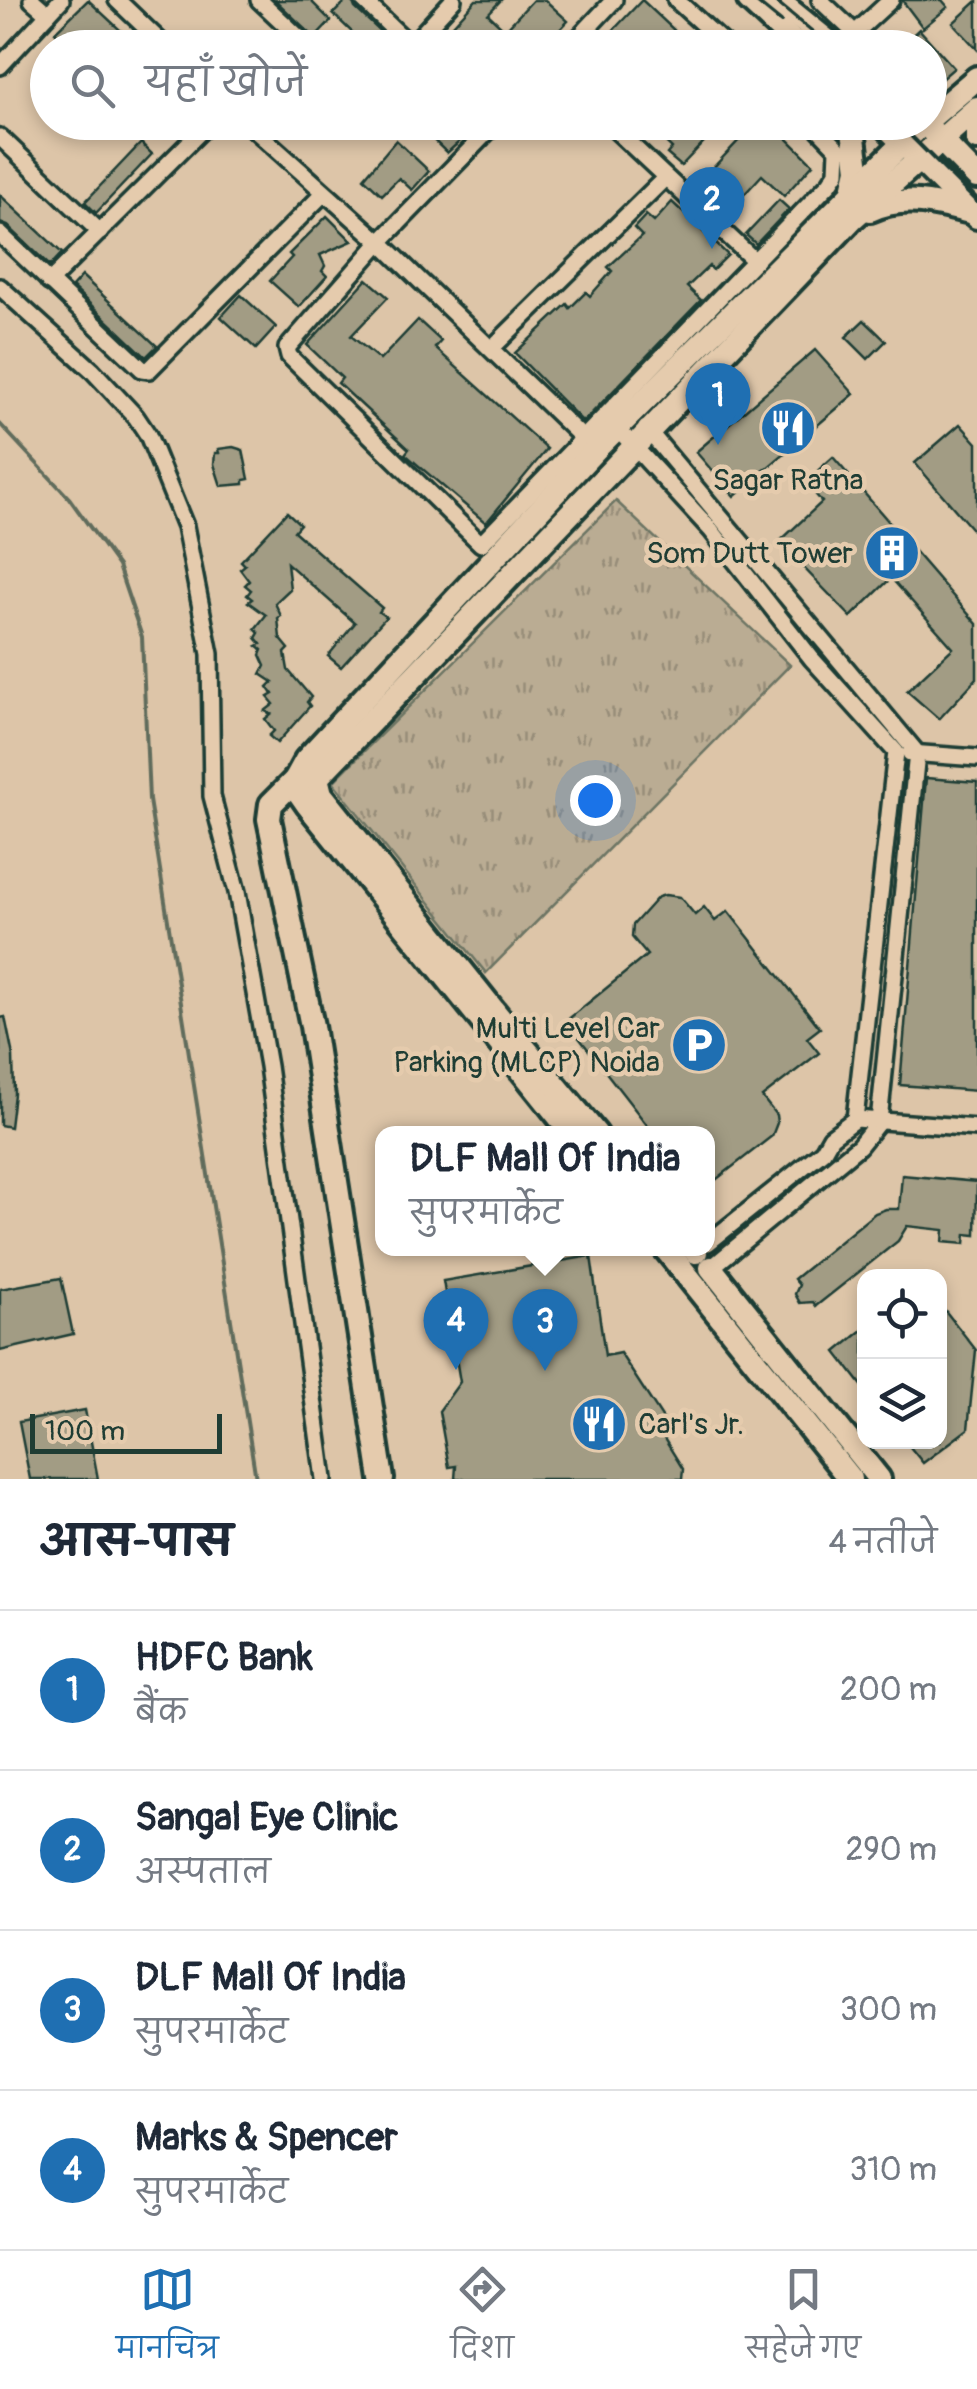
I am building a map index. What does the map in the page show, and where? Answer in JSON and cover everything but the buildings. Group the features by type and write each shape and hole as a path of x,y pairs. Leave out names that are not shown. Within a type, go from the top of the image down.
{"street":[{"path":"32,0 48,14"},
{"path":"33,30 61,0"},
{"path":"118,0 149,30"},
{"path":"259,0 291,30"},
{"path":"363,0 393,30"},
{"path":"586,30 614,0"},
{"path":"676,0 709,30"},
{"path":"749,0 781,30"},
{"path":"778,0 826,30"},
{"path":"820,0 839,30"},
{"path":"860,30 891,0"},
{"path":"425,30 451,1"},
{"path":"0,66 30,34"},
{"path":"947,101 977,78"},
{"path":"947,136 977,108"},
{"path":"977,124 977,139"},
{"path":"0,138 100,232"},
{"path":"49,282 192,140"},
{"path":"265,140 380,242 589,444"},
{"path":"479,140 287,344 288,352 481,544 589,444 633,429"},
{"path":"626,140 755,261"},
{"path":"589,1126 321,794 306,781 306,760 838,172 838,150 829,140"},
{"path":"853,206 858,169 854,140"},
{"path":"853,206 941,141 977,177"},
{"path":"567,1126 298,792 633,429 853,206 904,142 975,215"},
{"path":"492,348 665,178"},
{"path":"0,234 142,369 149,370 323,194"},
{"path":"853,206 915,200 975,215"},
{"path":"0,287 92,370 136,417 148,435 186,526 210,654 212,796 237,892 268,1066 324,1479"},
{"path":"633,429 812,658 896,752 977,758"},
{"path":"633,429 917,753 879,1121 859,1146 715,1243"},
{"path":"855,1119 896,752"},
{"path":"306,781 271,804 269,818 312,1026 382,1479"},
{"path":"715,1241 823,1151 831,1136 855,1119 977,1128"},
{"path":"699,1256 850,1479"},
{"path":"699,1256 879,1479"}],"green space":[{"path":"616,501 790,665 486,973 333,782"}],"waterway":[{"path":"0,424 69,498 118,566 142,637 149,800 256,1479"}],"railway":[{"path":"754,0 781,22"},
{"path":"774,0 810,30"},
{"path":"915,140 977,202"}],"place":[{"name":"Sangal Eye Clinic","path":"712,249"},
{"name":"Sagar Ratna","path":"788,428"},
{"name":"HDFC Bank","path":"718,445"},
{"name":"Som Dutt Tower","path":"892,553"},
{"name":"Multi Level Car Parking (MLCP) Noida","path":"699,1045"},
{"name":"Marks & Spencer","path":"456,1370"},
{"name":"DLF Mall Of India","path":"545,1371"},
{"name":"Carl's Jr.","path":"599,1424"}]}
